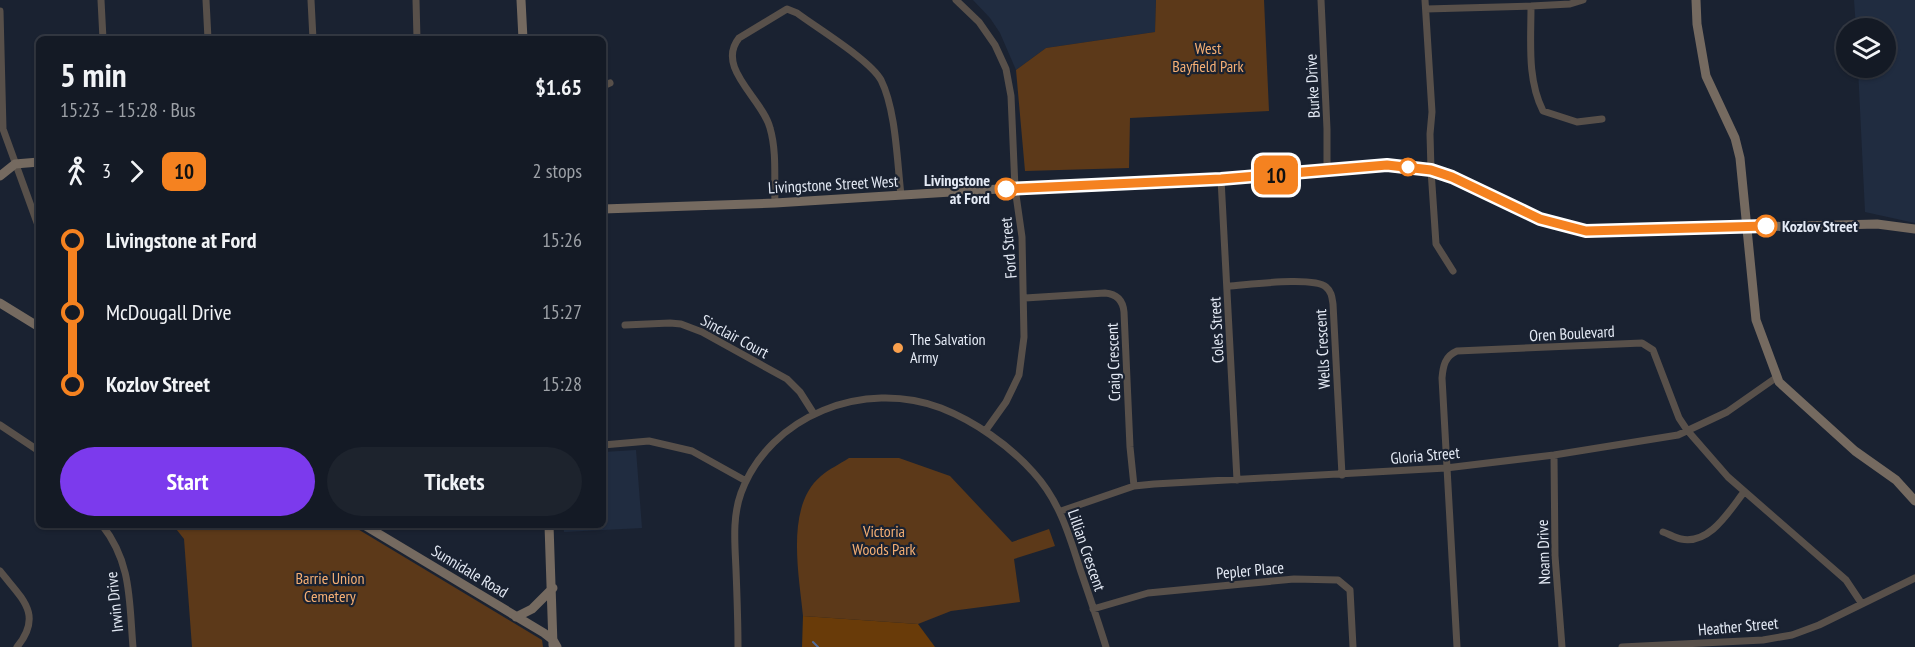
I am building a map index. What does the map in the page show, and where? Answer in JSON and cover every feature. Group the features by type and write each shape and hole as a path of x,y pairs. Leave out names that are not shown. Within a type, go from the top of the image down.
{"street":[{"path":"101,0 103,36"},
{"path":"206,0 208,36"},
{"path":"311,0 313,36"},
{"path":"416,0 417,36"},
{"path":"521,0 523,36"},
{"name":"Ford Street","path":"956,0 979,22 995,45 1006,69 1011,96 1015,188 1022,237 1024,337 1019,375 1006,402 986,430"},
{"name":"Burke Drive","path":"1321,0 1328,170"},
{"path":"1425,0 1432,112 1431,170 1436,244 1453,271"},
{"path":"1426,9 1570,4 1583,0"},
{"path":"1696,0 1697,24 1706,76 1735,138 1740,158 1756,320 1779,382 1855,451 1896,480 1915,501"},
{"path":"1531,6 1532,80 1535,96 1543,111 1576,122 1602,119"},
{"path":"775,203 771,129 760,106 736,73 732,55 739,38 787,9 797,13 867,64 880,80 892,115 901,195"},
{"path":"0,11 3,129 36,220"},
{"path":"0,176 15,164 36,162"},
{"name":"Livingstone Street West","path":"606,209 775,203 1015,188 1221,179 1387,165 1431,170 1466,183 1540,219 1586,231 1878,224 1915,229"},
{"name":"Coles Street","path":"1221,179 1237,480"},
{"name":"Wells Crescent","path":"1228,286 1314,282 1328,288 1333,304 1342,475"},
{"name":"Craig Crescent","path":"1024,298 1105,293 1114,295 1122,302 1134,486"},
{"path":"0,303 36,325"},
{"name":"Sinclair Court","path":"625,325 681,324 702,332 787,379 800,392 814,414"},
{"name":"Oren Boulevard","path":"1457,647 1442,370 1448,357 1457,351 1641,343 1653,350 1678,418 1687,430 1728,477 1846,580 1862,604"},
{"name":"Gloria Street","path":"1061,511 1134,486 1446,468 1554,455 1678,435 1727,412 1777,377"},
{"name":"Lillian Crescent","path":"738,647 734,522 740,494 746,481 753,467 773,442 796,423 824,408 855,400 905,401 939,407 986,430 1034,472 1061,511 1106,647"},
{"path":"0,425 36,449"},
{"path":"606,445 650,441 692,451 746,481"},
{"name":"Noam Drive","path":"1554,455 1555,556 1562,647"},
{"path":"1663,532 1684,540 1705,536 1744,492"},
{"name":"Irwin Drive","path":"104,528 115,541 125,565 132,647"},
{"name":"Sunnidale Road","path":"369,528 516,617 555,645"},
{"path":"549,528 555,645"},
{"path":"0,571 28,609 29,630 17,647"},
{"name":"Heather Street","path":"1622,647 1773,638 1792,634 1820,625 1915,578"},
{"name":"Pepler Place","path":"1093,609 1148,593 1294,579 1338,580 1350,591 1353,647"},
{"path":"516,617 532,609 553,588"}],"shaded area":[{"path":"973,0 1156,0 1155,32 1046,48 1016,70 1000,33"},
{"path":"1854,0 1915,0 1915,223 1865,212 1858,78 1896,78 1896,18 1855,18"},
{"path":"636,450 642,528 564,532 563,528 606,528 606,452"},
{"path":"803,616 918,624 935,647 802,647"}],"green space":[{"name":"West Bayfield Park","path":"1156,0 1264,0 1269,111 1130,118 1129,168 1025,171 1016,70 1046,48 1155,32"},
{"name":"Victoria Woods Park","path":"849,458 899,458 950,476 1012,542 1049,529 1055,546 1014,559 1020,602 951,611 918,624 803,616 797,561 798,522 802,505 810,489 821,476"},
{"name":"Barrie Union Cemetery","path":"175,528 356,528 542,640 543,647 192,647 184,539"}],"waterway":[{"path":"813,642 818,647"}],"bus line":[{"name":"10","path":"1006,189 1221,179 1387,165 1431,170 1466,183 1540,219 1586,231 1766,226"}],"place":[{"name":"Livingstone at Ford","path":"1006,189"},
{"name":"Kozlov Street","path":"1766,226"},
{"name":"The Salvation Army","path":"898,348"}]}
